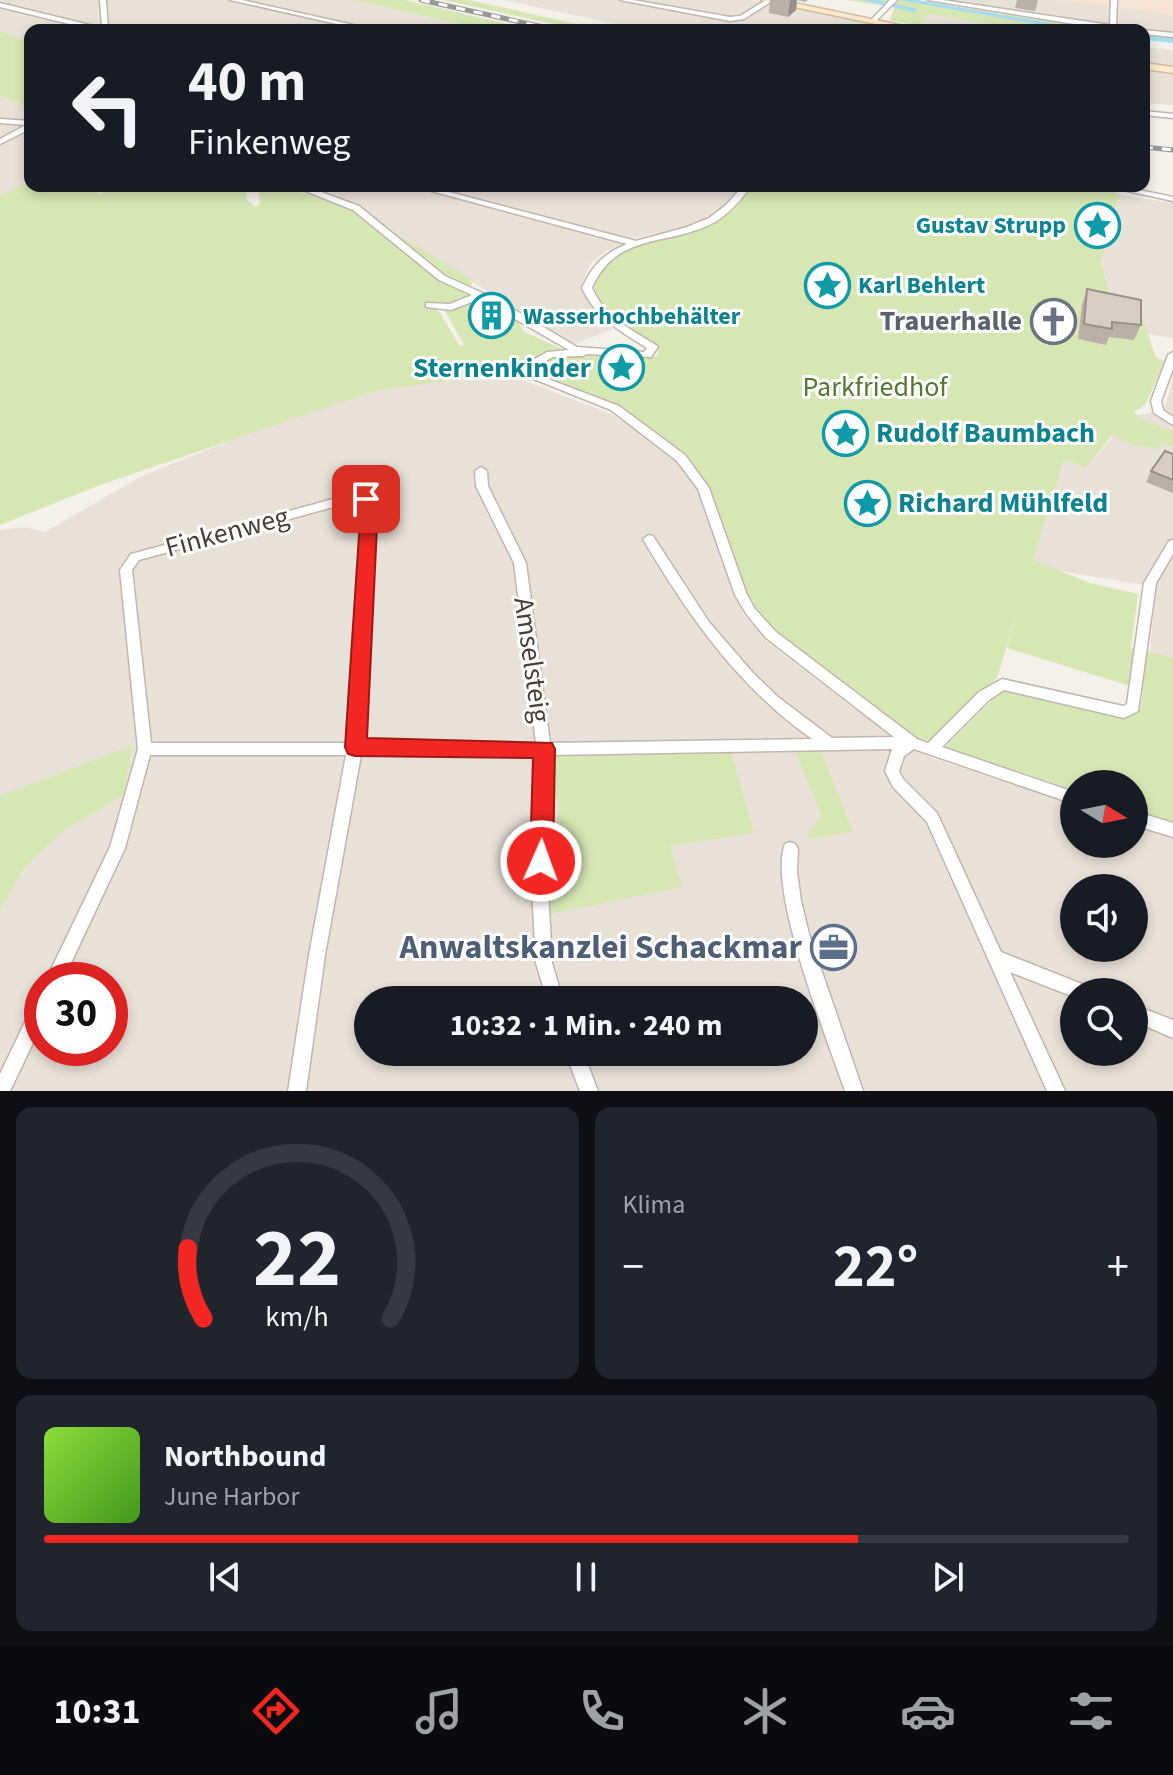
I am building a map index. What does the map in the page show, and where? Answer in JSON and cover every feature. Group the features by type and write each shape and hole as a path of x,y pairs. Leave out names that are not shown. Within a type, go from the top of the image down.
{"main road":[{"path":"768,0 888,24"},
{"path":"1150,67 1173,70"}],"street":[{"path":"103,0 103,24"},
{"path":"233,0 345,24"},
{"path":"623,0 724,18 742,18 768,0"},
{"path":"931,0 1077,24"},
{"path":"1005,14 1010,0"},
{"path":"1113,24 1114,0"},
{"path":"873,21 892,2"},
{"path":"0,8 77,24"},
{"path":"1150,33 1173,35"},
{"path":"1150,114 1173,116"},
{"path":"0,121 24,123"},
{"path":"0,142 24,128"},
{"path":"313,192 356,208 442,278 583,353"},
{"path":"440,192 634,243"},
{"path":"742,192 726,210 706,223 634,243 594,270 587,288 607,319 655,350 647,355 551,354 519,371 615,408 681,458 703,488 741,595 757,620 771,635 912,743"},
{"path":"1138,192 1173,199"},
{"path":"429,305 451,307 479,296"},
{"path":"1173,355 1171,370 1156,401 1158,411 1173,422"},
{"name":"Amselsteig","path":"481,471 482,486 520,563 544,749 540,889 544,963 551,986"},
{"name":"Finkenweg","path":"145,749 126,570 135,557 332,503 366,499 369,505 355,747 297,1091"},
{"path":"649,539 702,626 806,729 827,742"},
{"path":"931,749 984,696 1002,684 1124,712 1133,707 1150,583 1173,544"},
{"path":"912,743 898,752 892,771 898,783 932,818 1056,1091"},
{"path":"63,962 117,848 145,749 544,749 912,743 1060,793"},
{"path":"1148,822 1173,830"},
{"path":"790,849 787,864 791,899 854,1091"},
{"path":"996,958 1060,984"},
{"path":"1148,1019 1173,1029"},
{"path":"1,1091 24,1043"},
{"path":"579,1066 589,1091"}],"shaded area":[{"path":"0,0 350,0 460,24 24,24 24,40 0,31"},
{"path":"503,0 752,0 874,24 616,24"},
{"path":"941,0 1173,0 1173,32 1150,29 1150,24 1110,24"},
{"path":"1052,0 1173,0 1173,16 1106,6"},
{"path":"930,13 992,24 921,24"},
{"path":"1150,48 1173,50 1173,105 1150,103"},
{"path":"0,96 24,106 24,184 0,195"},
{"path":"324,192 736,192 719,210 689,227 635,238 606,251 590,264 582,283 583,291 593,309 613,329 572,345 400,236 361,206"},
{"path":"1121,195 1173,203 1173,338 1148,334 1142,315 1114,310 1101,260 1108,238 1106,233"},
{"path":"504,373 611,414 672,451 699,493 743,614 767,642 857,711 926,756 1060,799 1060,858 1148,858 1148,828 1173,836 1173,1091 0,1091 0,910 25,867 65,830 124,795 133,746 0,796 0,530 25,527 45,532 142,476 225,443 227,404 387,378"},
{"path":"1173,379 1173,657 1150,652 1156,587 1031,566 1064,460 1086,468 1130,417 1164,410"}],"green space":[{"path":"351,0 405,0 507,24 460,24"},
{"path":"443,0 469,0 577,24 553,24"},
{"path":"846,0 915,0 1065,24 986,24 929,14 921,24 909,24 890,20 895,7"},
{"path":"0,31 24,40 24,106 0,96"},
{"path":"24,184 24,192 246,192 247,199 255,207 260,204 259,192 299,192 318,197 359,213 373,215 400,236 473,280 468,297 438,310 460,346 464,345 445,311 485,300 517,318 524,332 567,351 547,352 509,372 375,391 100,485 0,525 0,195"},
{"name":"Parkfriedhof","path":"748,192 1121,194 1106,232 1108,238 1101,261 1114,310 1142,315 1155,356 1165,362 1145,405 1134,412 1138,417 1173,432 1173,447 1162,443 1157,449 1133,445 1111,436 1086,468 1064,460 1033,560 1090,583 1138,594 1131,648 1173,657 1173,823 1148,815 1148,770 1060,770 1060,785 945,747 1001,691 1017,690 1124,717 1140,710 1143,690 1007,648 1021,599 997,678 932,741 916,737 767,626 745,595 684,457 648,426 617,406 527,370 553,356 658,356 658,346 625,329 600,304 595,292 601,269 625,251 699,229 733,209"},
{"path":"133,745 124,795 65,830 25,867 0,910 0,796"},
{"path":"794,749 820,749 853,832 809,839 807,833 822,816"},
{"path":"731,751 754,833 670,846 682,887 550,914 550,875 558,874 558,800 550,795 551,764 555,756"}],"building":[{"path":"1087,289 1141,300 1141,325 1112,322 1112,329 1084,324"},
{"path":"1165,451 1173,454 1173,480 1151,471"}],"waterway":[{"path":"865,0 914,9"},
{"path":"903,0 1049,24"},
{"path":"1150,38 1173,40"}],"railway":[{"path":"421,0 530,24"},
{"path":"1150,148 1173,150"}],"place":[{"name":"Gustav Strupp","path":"1097,225"},
{"name":"Karl Behlert","path":"827,285"},
{"name":"Wasserhochbehälter","path":"492,316"},
{"name":"Trauerhalle","path":"1053,321"},
{"name":"Sternenkinder","path":"622,368"},
{"name":"Rudolf Baumbach","path":"845,433"},
{"name":"Richard Mühlfeld","path":"867,503"},
{"name":"Anwaltskanzlei Schackmar","path":"833,947"}],"route":[{"path":"366,499 369,505 355,747 544,749 541,861"}]}
